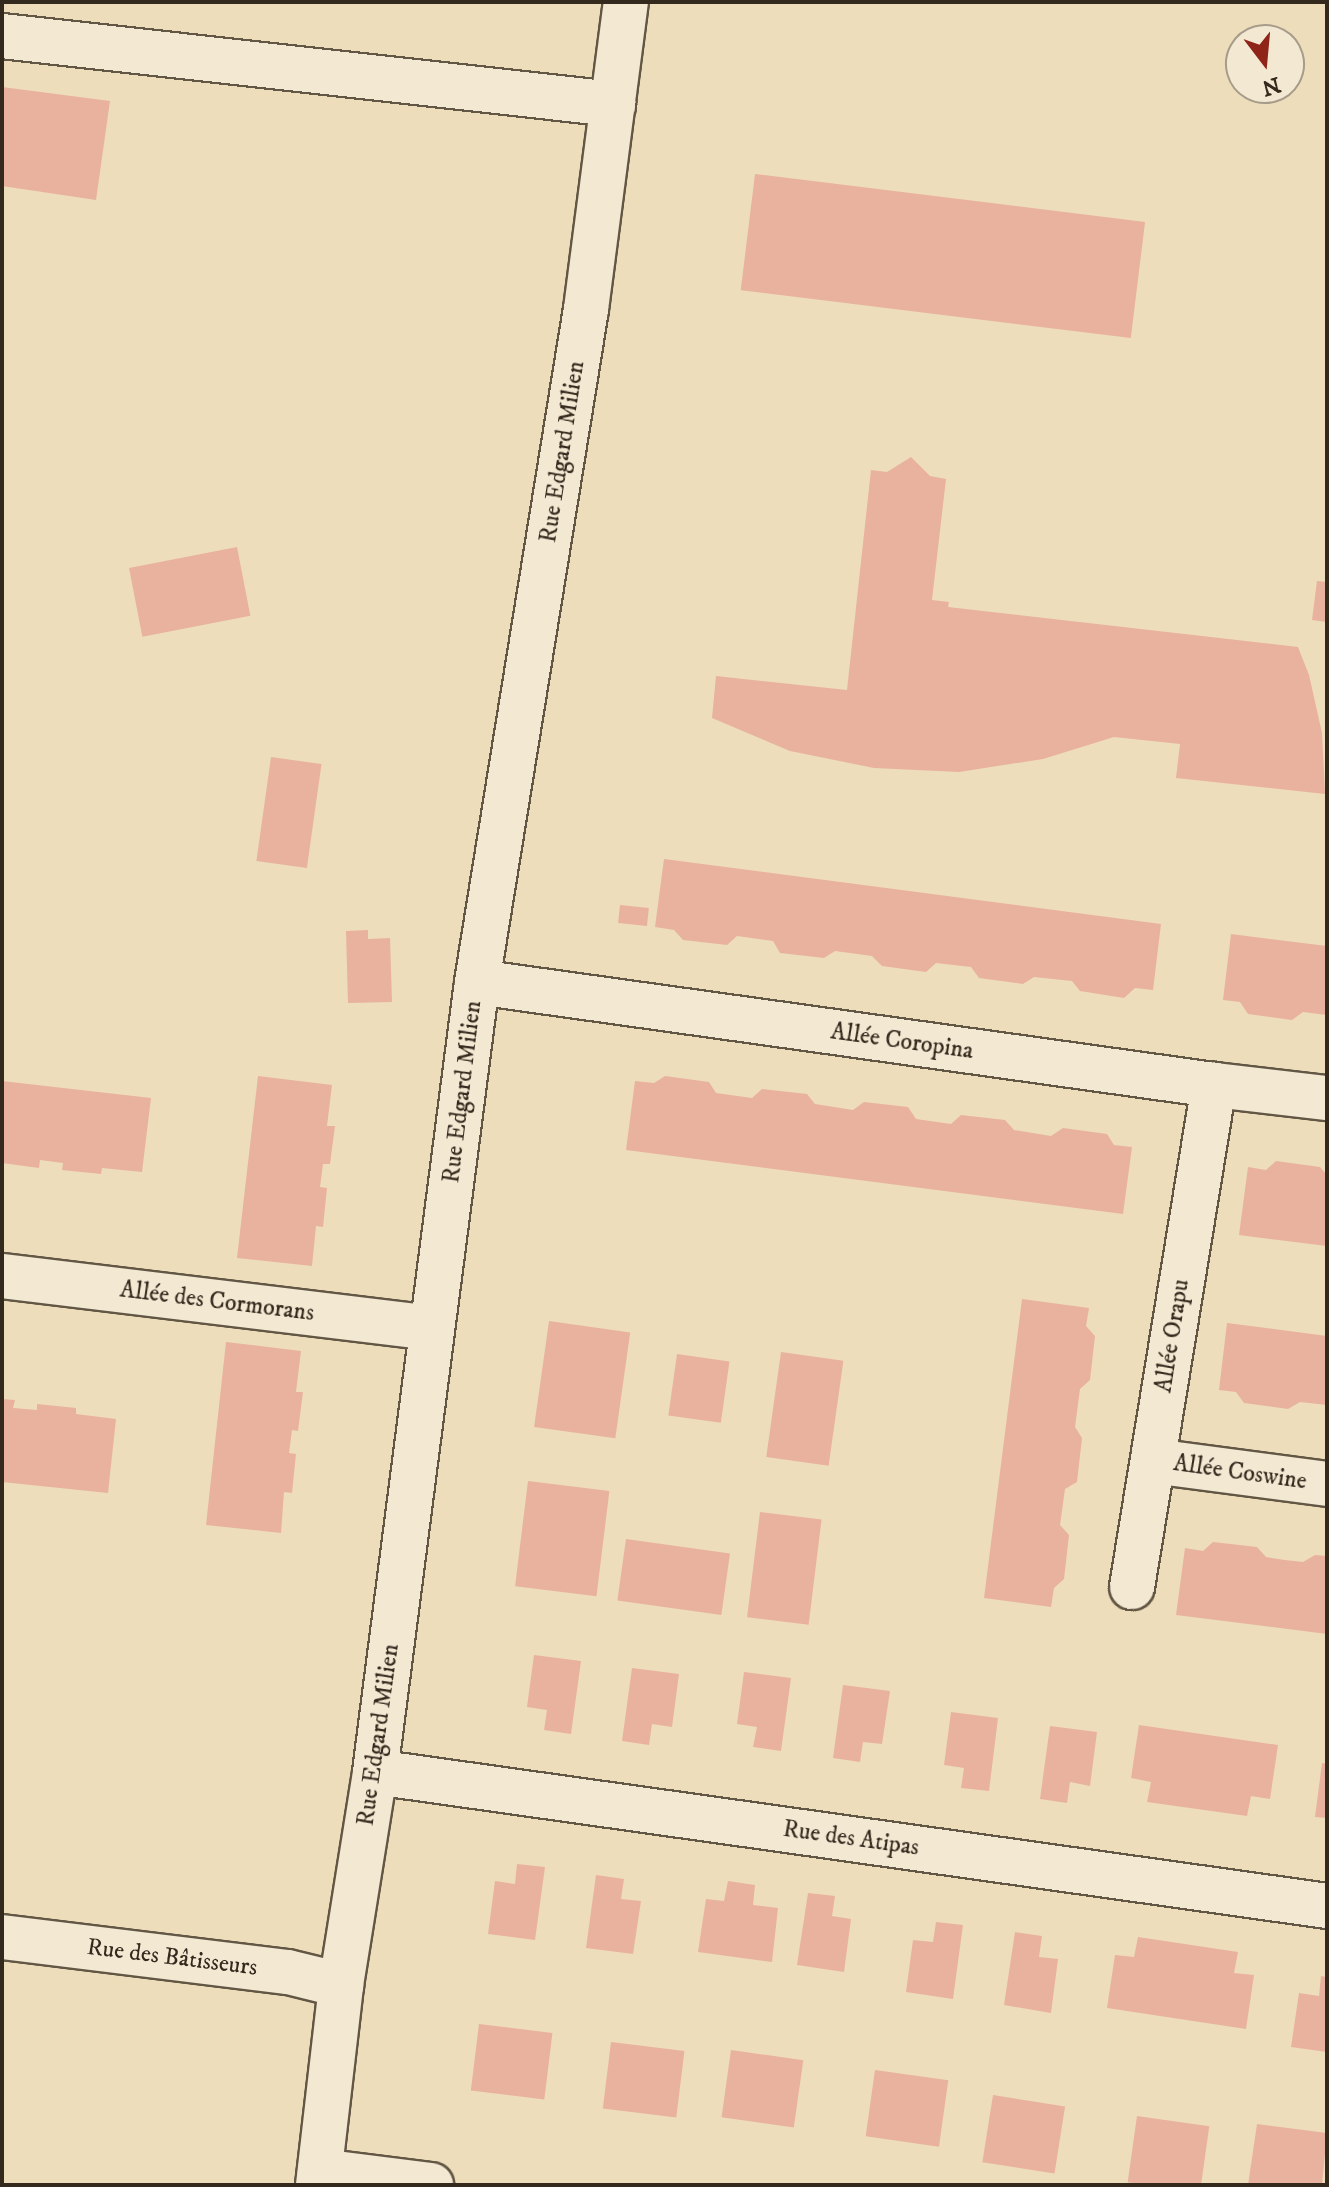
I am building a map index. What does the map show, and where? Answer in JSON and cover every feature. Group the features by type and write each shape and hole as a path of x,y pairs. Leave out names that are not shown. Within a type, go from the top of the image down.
{"street":[{"name":"Rue Edgard Milien","path":"319,2178 341,1985 375,1772 477,982 586,309 626,2"},
{"path":"2,36 613,104"},
{"name":"Allée Coropina","path":"477,982 1327,1098"},
{"name":"Allée Orapu","path":"1132,1587 1214,1085"},
{"name":"Allée des Cormorans","path":"2,1276 432,1328"},
{"name":"Allée Coswine","path":"1153,1461 1327,1484"},
{"name":"Rue des Atipas","path":"375,1772 1327,1906"},
{"name":"Rue des Bâtisseurs","path":"2,1937 288,1972 341,1985"},
{"path":"319,2178 431,2185"}],"building":[{"path":"2,87 110,101 96,200 2,186"},
{"path":"755,174 1145,222 1131,338 741,290"},
{"path":"911,457 930,476 946,479 932,600 949,602 948,607 1298,647 1309,675 1322,733 1325,794 1176,778 1180,744 1114,737 1043,759 959,772 874,768 790,751 712,718 716,676 847,690 871,470 887,472"},
{"path":"237,547 250,616 142,637 129,568"},
{"path":"1317,581 1327,582 1327,622 1312,620"},
{"path":"271,757 322,764 307,868 256,861"},
{"path":"664,859 1161,924 1153,990 1135,988 1124,998 1080,991 1072,981 1034,977 1023,984 979,978 971,967 936,963 926,972 882,966 872,956 835,951 824,958 780,953 773,941 737,936 727,945 683,940 674,930 655,927"},
{"path":"620,905 649,908 647,926 618,923"},
{"path":"368,930 368,939 390,938 392,1002 348,1003 346,931"},
{"path":"1231,934 1327,946 1327,1015 1303,1012 1292,1020 1248,1014 1240,1002 1223,1000"},
{"path":"258,1076 332,1085 327,1126 335,1126 330,1164 323,1164 320,1187 327,1188 323,1227 316,1226 312,1266 237,1258"},
{"path":"665,1076 709,1082 716,1093 752,1098 762,1089 807,1094 815,1104 853,1110 864,1102 908,1107 916,1119 951,1124 961,1115 1005,1120 1014,1130 1051,1136 1063,1128 1107,1134 1114,1145 1132,1147 1123,1214 626,1150 635,1081 654,1083"},
{"path":"2,1081 151,1098 142,1172 102,1168 101,1174 62,1170 63,1163 40,1160 39,1168 2,1163"},
{"path":"1276,1161 1320,1167 1327,1175 1327,1246 1239,1235 1248,1167 1266,1170"},
{"path":"1022,1299 1089,1308 1086,1326 1095,1336 1090,1380 1080,1389 1075,1427 1082,1438 1077,1482 1065,1489 1060,1525 1069,1535 1064,1579 1054,1588 1051,1607 984,1598"},
{"path":"549,1321 630,1332 615,1438 534,1427"},
{"path":"1227,1323 1327,1336 1327,1405 1300,1402 1288,1409 1244,1403 1236,1392 1219,1390"},
{"path":"226,1342 301,1351 296,1392 303,1392 298,1431 292,1430 289,1453 296,1454 292,1493 284,1492 281,1533 206,1525"},
{"path":"781,1352 843,1361 829,1466 766,1457"},
{"path":"677,1354 729,1361 721,1423 668,1415"},
{"path":"2,1399 15,1400 13,1408 37,1410 37,1404 76,1408 76,1414 116,1419 108,1493 2,1482"},
{"path":"528,1481 609,1491 596,1596 515,1586"},
{"path":"760,1512 822,1520 809,1625 747,1617"},
{"path":"626,1539 730,1554 721,1615 617,1600"},
{"path":"1213,1542 1257,1547 1266,1557 1285,1560 1303,1562 1315,1555 1327,1556 1327,1634 1176,1615 1185,1548 1203,1551"},
{"path":"534,1655 581,1661 571,1734 544,1730 547,1710 527,1707"},
{"path":"632,1668 679,1674 672,1727 652,1724 649,1745 622,1741"},
{"path":"744,1672 791,1678 781,1751 753,1747 757,1727 737,1724"},
{"path":"843,1685 890,1691 882,1744 863,1742 860,1762 833,1758"},
{"path":"951,1712 998,1718 989,1791 961,1788 964,1768 944,1765"},
{"path":"1139,1725 1278,1745 1270,1799 1251,1796 1247,1816 1147,1802 1151,1782 1131,1778"},
{"path":"1050,1726 1097,1732 1090,1786 1070,1782 1067,1803 1040,1799"},
{"path":"1322,1763 1327,1764 1327,1818 1315,1817"},
{"path":"517,1864 545,1867 535,1940 488,1934 495,1881 515,1884"},
{"path":"596,1875 624,1879 621,1899 641,1901 633,1954 586,1948"},
{"path":"728,1881 755,1885 753,1905 778,1908 772,1962 698,1952 706,1899 724,1901"},
{"path":"808,1893 835,1896 832,1916 851,1919 844,1972 797,1965"},
{"path":"936,1922 963,1925 953,1999 906,1992 913,1940 933,1942"},
{"path":"1015,1932 1042,1936 1039,1957 1058,1959 1051,2013 1004,2005"},
{"path":"1138,1937 1238,1952 1234,1973 1254,1975 1246,2029 1107,2008 1115,1955 1134,1957"},
{"path":"1321,1976 1327,1977 1327,2052 1291,2047 1299,1993 1319,1996"},
{"path":"479,2024 552,2033 544,2100 471,2091"},
{"path":"611,2042 684,2051 676,2118 603,2109"},
{"path":"731,2050 803,2060 794,2127 722,2117"},
{"path":"875,2070 948,2080 939,2147 866,2136"},
{"path":"993,2095 1065,2106 1054,2174 982,2162"},
{"path":"1137,2116 1209,2126 1201,2185 1128,2182"},
{"path":"1257,2124 1327,2133 1322,2185 1248,2185"}]}
